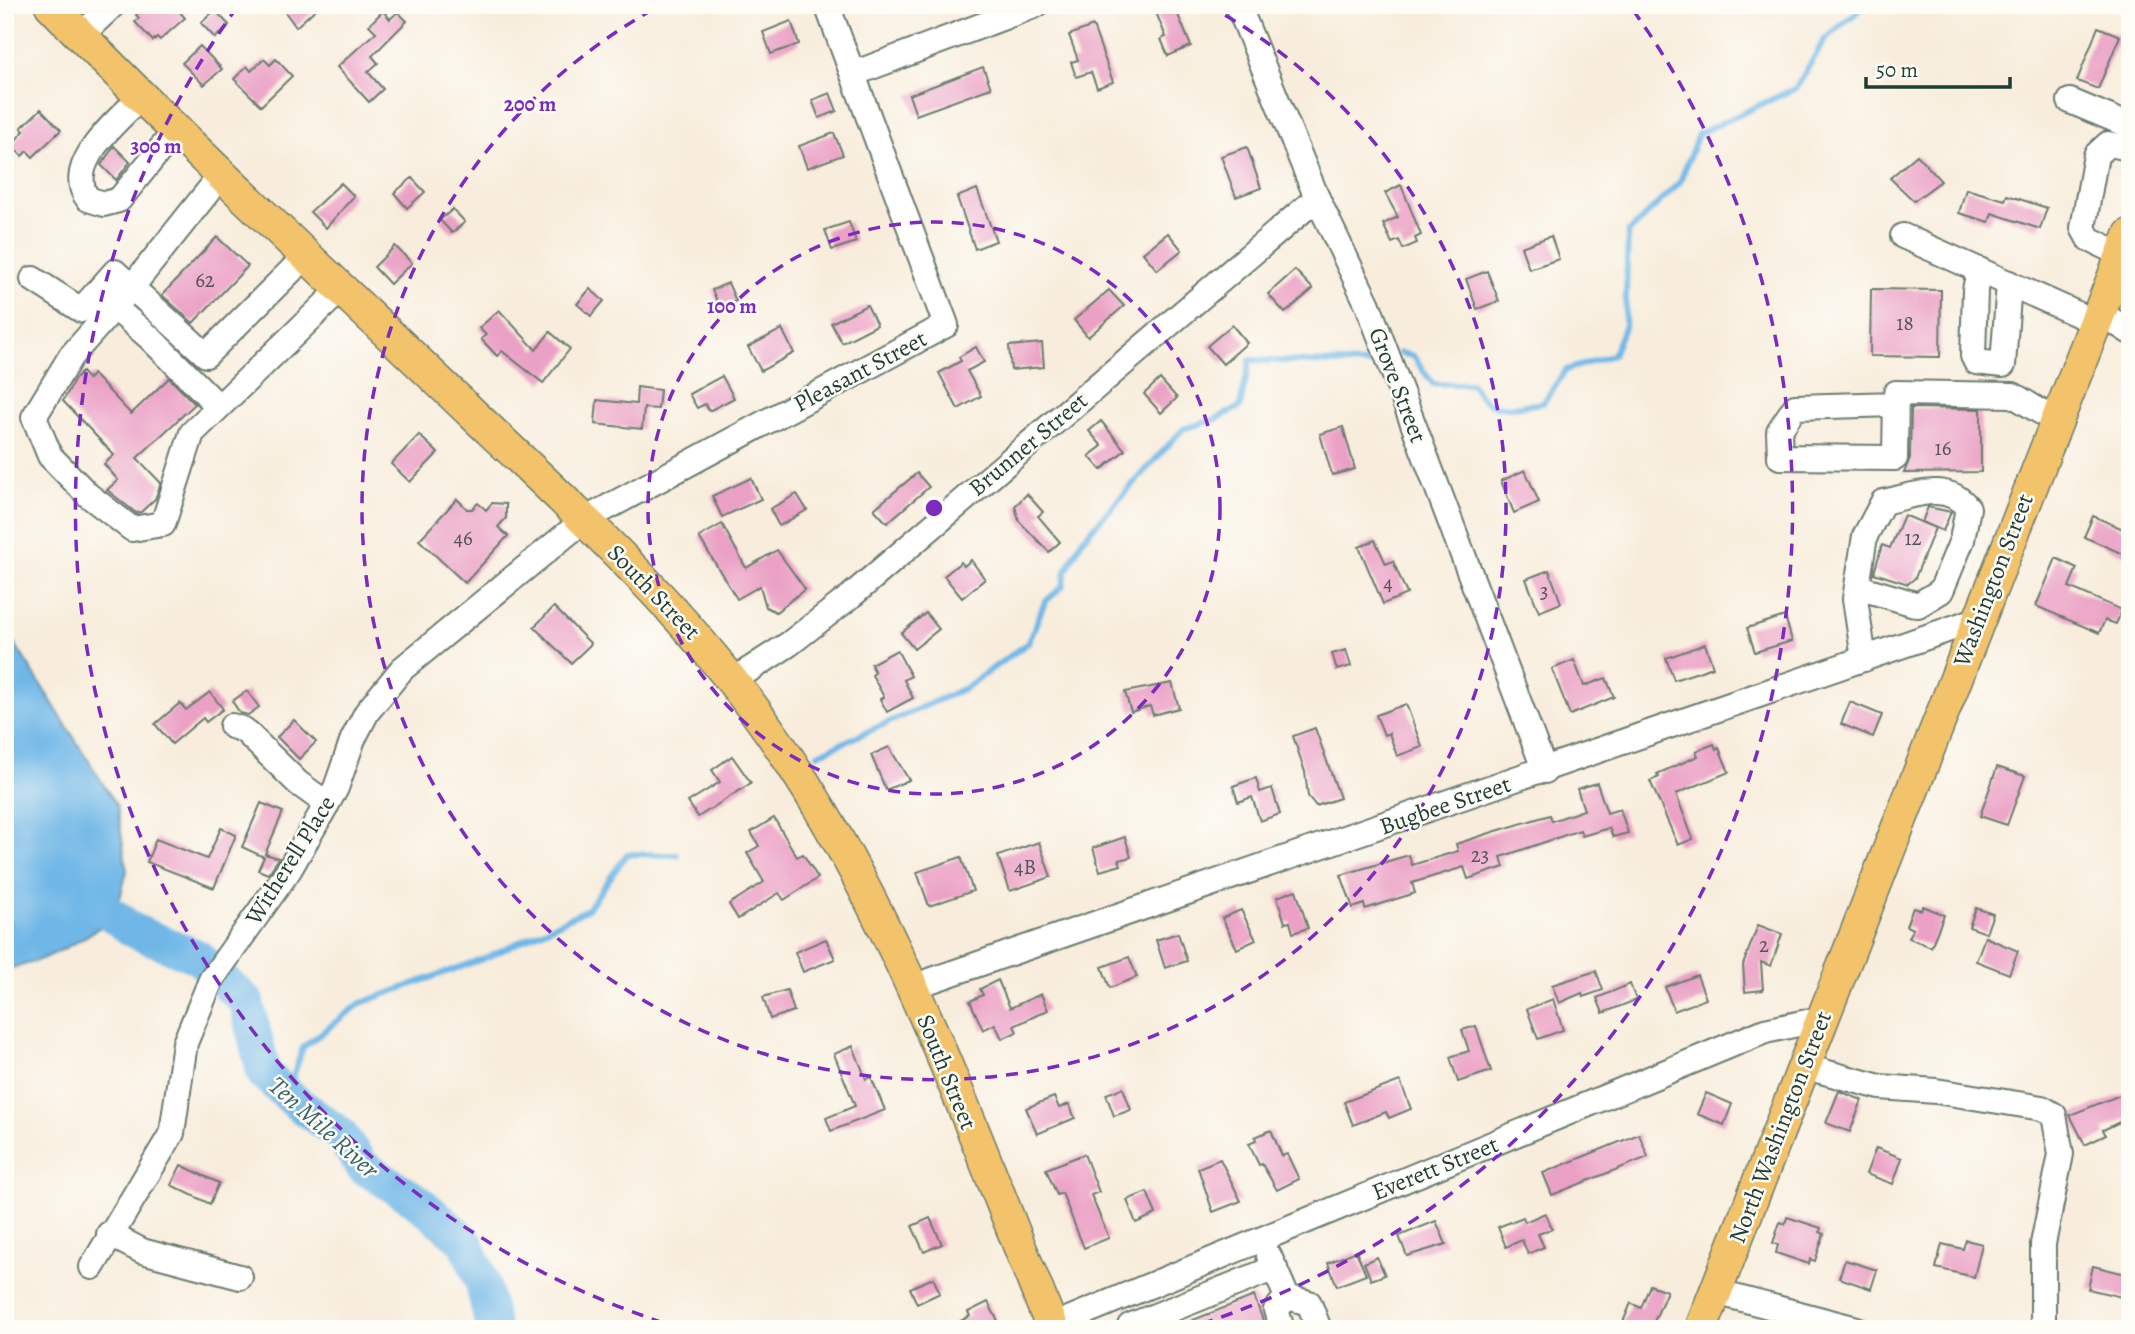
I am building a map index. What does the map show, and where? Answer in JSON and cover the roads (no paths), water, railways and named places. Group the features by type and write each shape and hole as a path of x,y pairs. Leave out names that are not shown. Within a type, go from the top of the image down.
{"main road":[{"name":"South Street","path":"51,5 176,130 584,520 675,611 732,681 789,759 868,890 912,987 1052,1327"},
{"name":"Washington Street","path":"1860,927 1976,620 2126,245"},
{"name":"North Washington Street","path":"1701,1329 1802,1066 1860,927"}],"street":[{"path":"81,35 113,5"},
{"name":"Pleasant Street","path":"584,520 946,325 827,5"},
{"path":"853,74 1036,5"},
{"name":"Grove Street","path":"1238,5 1317,198 1368,305 1545,771"},
{"path":"142,96 91,152 81,176 81,187 88,200 104,204 119,200 176,130"},
{"path":"2070,101 2130,126"},
{"path":"2126,245 2089,239 2083,228 2096,155 2108,144 2130,148"},
{"path":"222,174 132,286 71,356 34,417 50,456 88,495 132,529 163,524 192,433 342,288"},
{"name":"Brunner Street","path":"732,681 789,644 843,603 1317,198"},
{"path":"1903,236 2130,332"},
{"path":"33,279 81,310 112,272 120,275 206,355 307,255"},
{"path":"1979,270 1975,290 1973,356 1976,362 2003,365 2009,283"},
{"path":"114,307 220,405"},
{"path":"1896,404 1795,407 1779,431 1780,457 1895,458 1896,404 1896,393 2013,395 2056,421"},
{"path":"1858,587 1918,605 1941,591 1962,540 1968,508 1960,497 1934,490 1883,502 1865,536 1855,599 1864,659"},
{"name":"Witherell Place","path":"92,1267 172,1133 185,1043 215,975 289,870 327,804 354,739 384,690 402,669 584,520"},
{"name":"Bugbee Street","path":"912,987 1545,771 1976,620"},
{"path":"232,726 244,730 298,783 327,804"},
{"name":"Everett Street","path":"1052,1327 1765,1031 1821,1019"},
{"path":"1802,1066 1880,1087 1936,1091 2042,1108 2054,1115 2061,1154 2043,1244 2043,1329"},
{"path":"110,1234 142,1251 240,1277"},
{"path":"1260,1240 1287,1297"},
{"path":"1123,1297 1130,1315 1130,1327 1275,1268"},
{"path":"1716,1292 1857,1329"},
{"path":"1282,1329 1276,1310 1287,1297"},
{"path":"1287,1297 1308,1303 1319,1329"}],"water":[{"path":"5,628 117,806 127,871 115,917 77,942 49,956 5,969"}],"waterway":[{"path":"1400,353 1413,356 1433,384 1472,384 1486,401 1502,407 1543,403 1566,370 1613,355 1625,325 1628,233 1680,182 1698,134 1796,88 1825,39 1865,5"},
{"path":"818,754 965,688 1028,643 1045,602 1063,586 1066,571 1082,540 1183,429 1214,420 1240,407 1250,360 1367,364"},
{"path":"287,1095 303,1047 361,1003 488,957 588,909 627,854 677,855"},
{"name":"Ten Mile River","path":"78,885 87,896 134,931 198,957 246,1001 264,1074 298,1104 340,1134 363,1167 416,1200 465,1241 482,1281 493,1329"}]}
